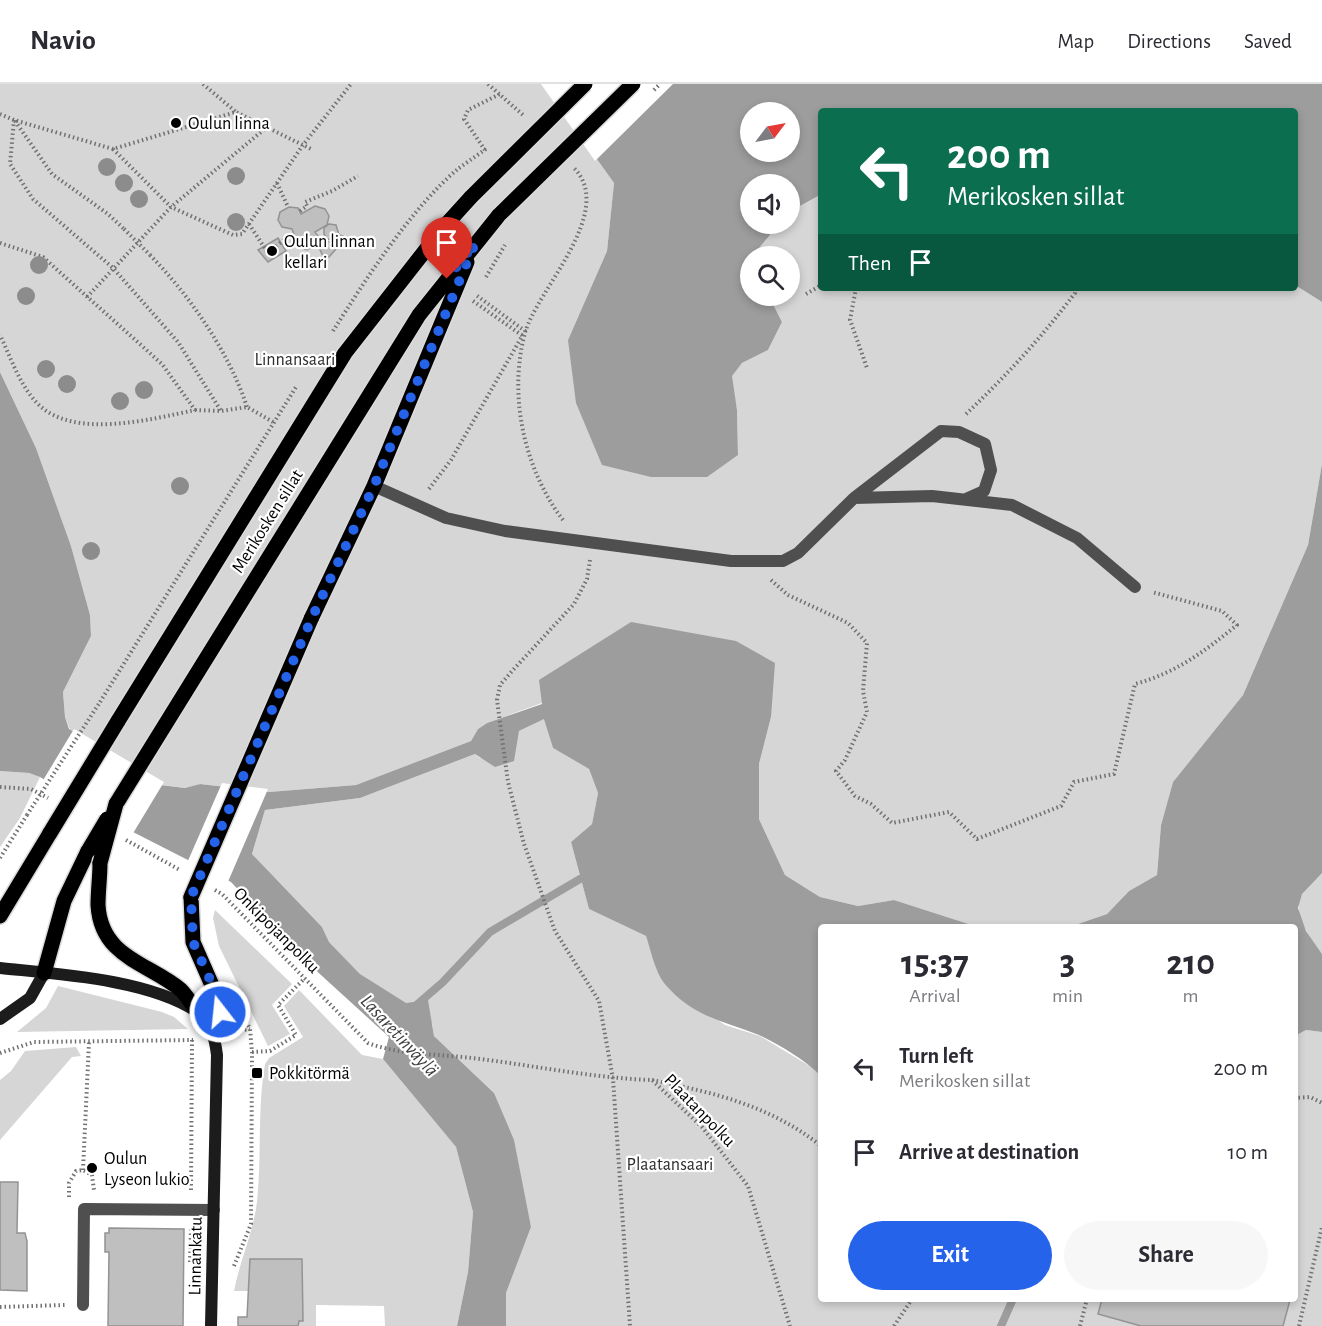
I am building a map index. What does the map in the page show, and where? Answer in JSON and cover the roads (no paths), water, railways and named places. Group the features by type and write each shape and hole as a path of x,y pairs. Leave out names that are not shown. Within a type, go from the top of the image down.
{"main road":[{"name":"Merikosken sillat","path":"0,916 345,353 442,229 471,197 585,84"},
{"name":"Merikosken sillat","path":"0,1019 30,998 44,973 64,901 88,851 419,315 499,215 633,84"},
{"path":"215,1035 220,1012 212,984 193,942 191,897 311,620 374,486 475,243"},
{"path":"116,804 100,863 98,907 105,931 117,949 137,965 181,990 215,1035"},
{"path":"0,969 44,973 140,989 198,1012"},
{"name":"Linnankatu","path":"211,1326 217,1055 215,1035"}],"lane":[{"path":"374,486 446,518 505,531 577,539 668,554 746,561 783,561 798,553 854,498 941,430 959,432 985,444 991,470 984,490 965,500"},
{"path":"854,498 932,496 1012,505 1077,538 1135,587"},
{"path":"83,1305 84,1209 214,1210"}],"water":[{"path":"543,84 1322,84 1322,302 1298,287 1298,108 818,108 818,196 800,206 800,174 740,174 740,234 771,234 761,246 740,246 740,306 774,306 782,322 768,350 742,363 732,376 737,410 738,455 707,477 651,477 602,465 576,403 568,340 607,251 614,183"},
{"name":"Lasaretinväylä","path":"0,372 36,448 71,546 90,615 91,636 63,692 65,717 69,729 160,785 185,788 200,784 269,792 356,785 471,741 478,729 487,723 542,704 539,680 631,622 736,641 775,663 771,717 759,764 759,819 785,875 820,897 858,906 894,900 969,924 818,924 818,1073 775,1043 708,1016 685,1003 661,978 646,936 589,909 571,842 592,824 598,793 589,769 553,748 544,719 519,731 514,761 495,767 475,754 360,798 265,810 252,854 322,927 329,942 360,974 406,1003 428,1000 434,1036 494,1093 514,1140 531,1227 506,1293 506,1326 457,1326 468,1272 473,1212 456,1147 383,1059 389,1037 310,965 231,882 131,831 40,777 29,773 0,771"},
{"path":"1322,464 1322,873 1302,894 1298,908 1306,931 1322,954 1322,1032 1306,1030 1298,1034 1298,924 1078,924 1107,914 1129,891 1157,875 1161,825 1173,782 1243,695 1308,545"}],"waterway":[{"path":"413,1008 443,982 490,932 580,879"},
{"path":"1001,1326 1012,1302"}],"place":[{"name":"Oulun linna","path":"176,123"},
{"name":"Oulun linnan kellari","path":"272,251"},
{"name":"Pokkitörmä","path":"257,1073"},
{"name":"Oulun Lyseon lukio","path":"92,1168"}],"park label":[{"name":"Linnansaari","path":"295,359"},
{"name":"Plaatansaari","path":"670,1164"}]}
